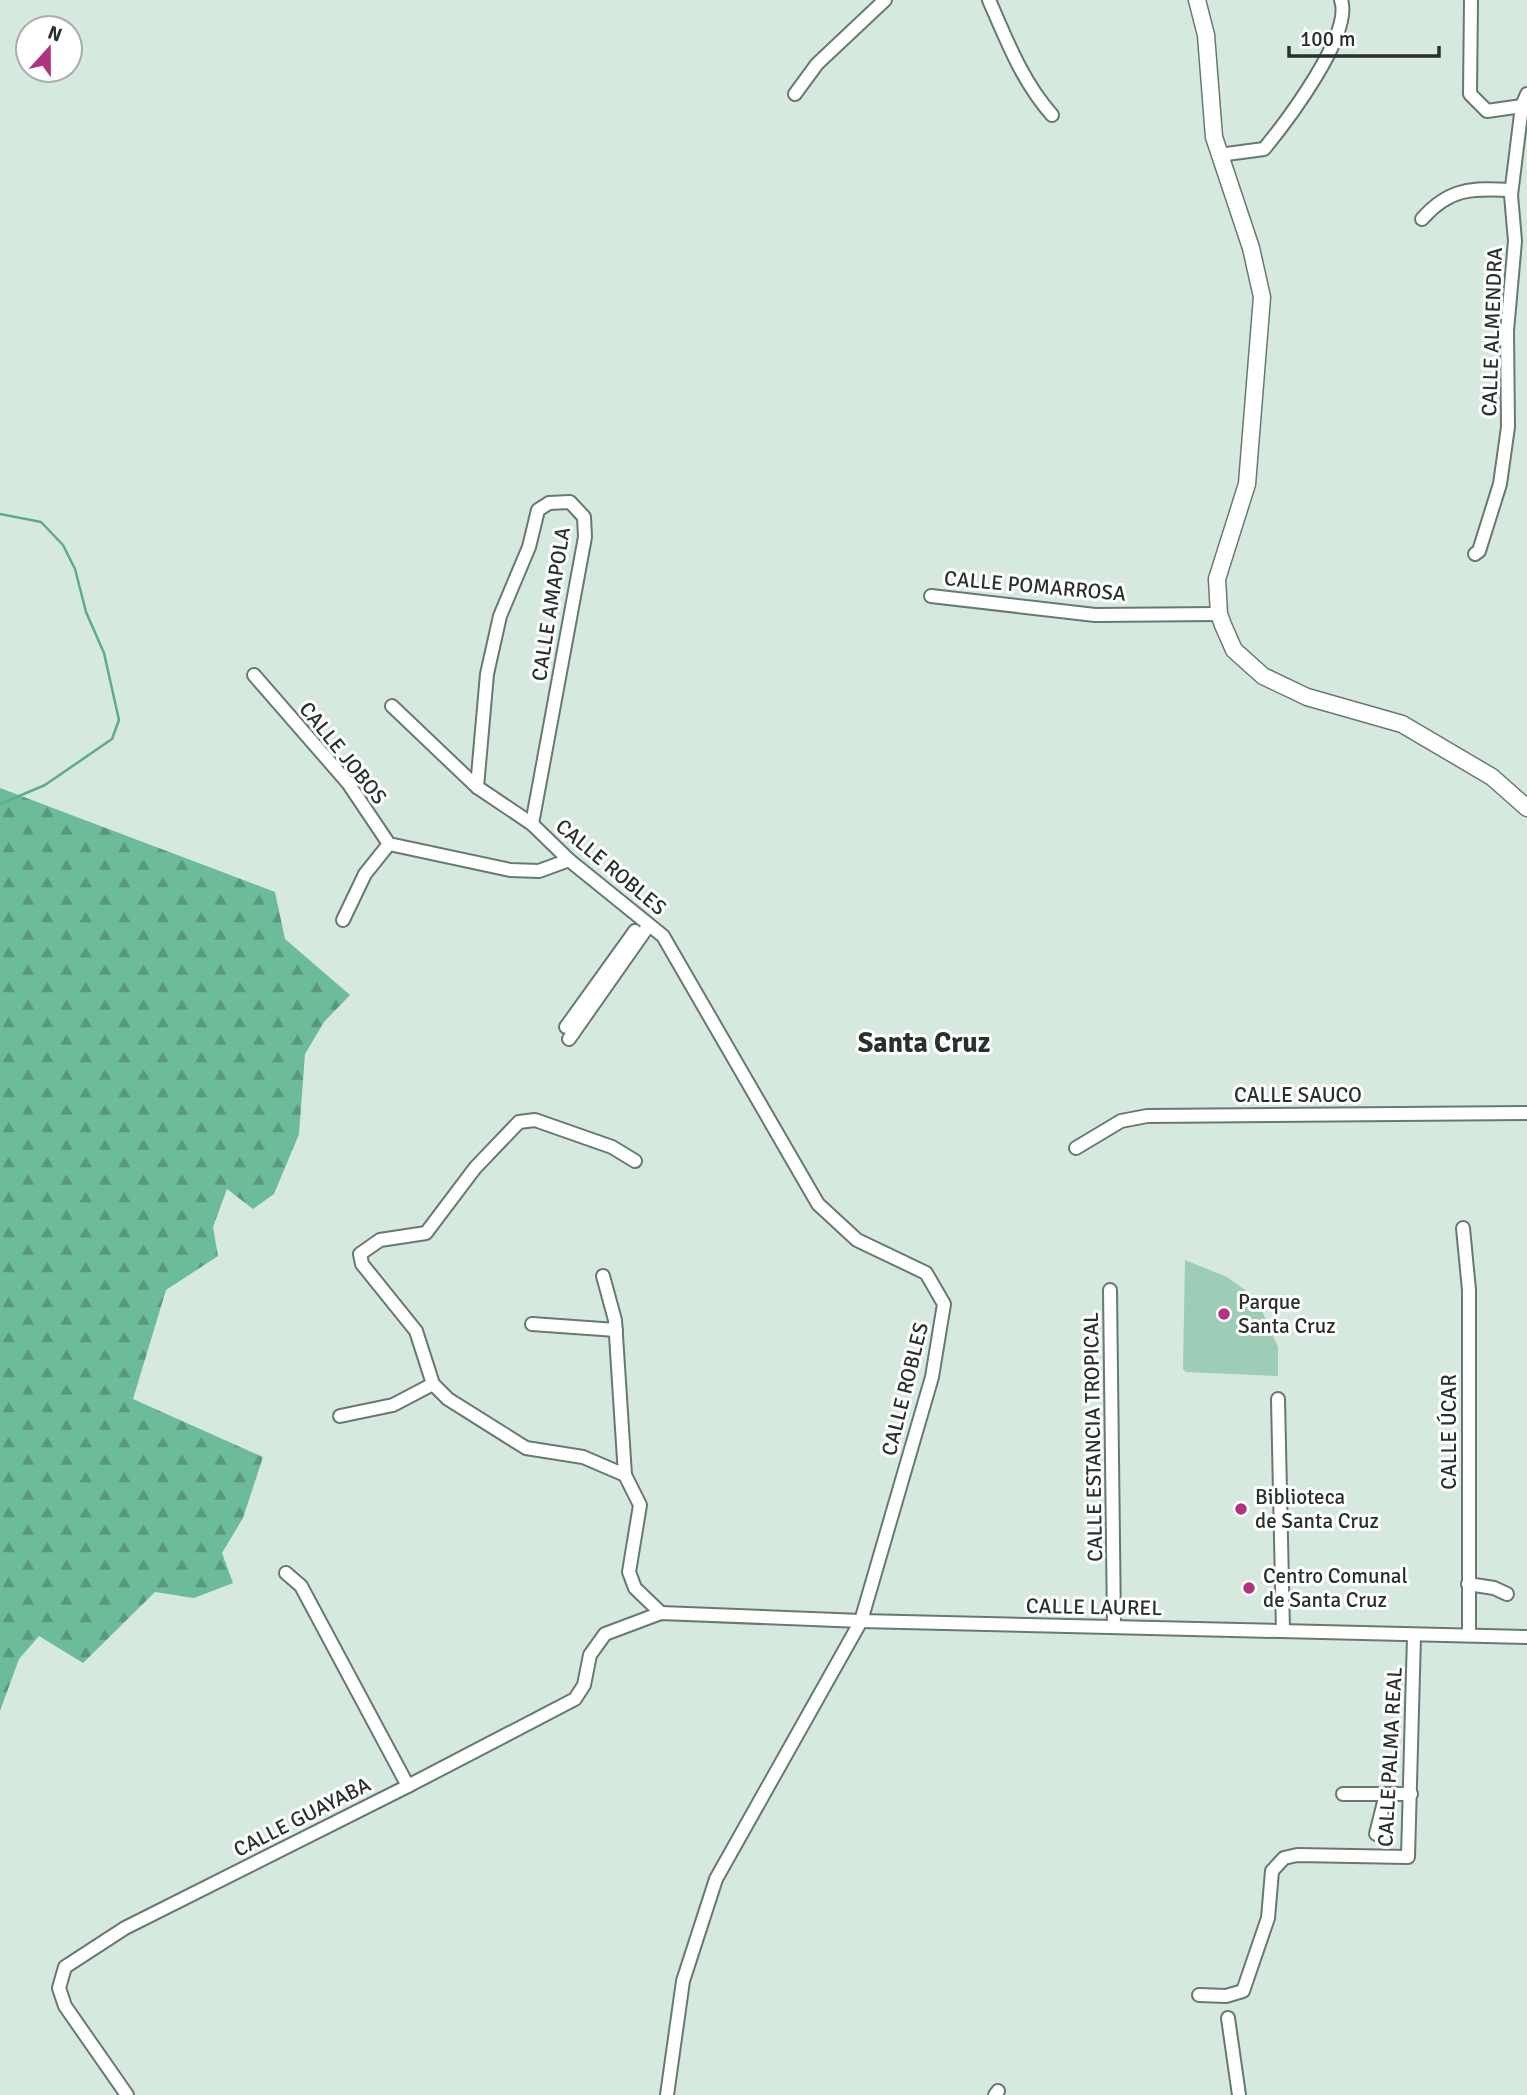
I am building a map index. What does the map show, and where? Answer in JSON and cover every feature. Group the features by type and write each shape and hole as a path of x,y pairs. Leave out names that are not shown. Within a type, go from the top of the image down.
{"street":[{"path":"795,94 817,64 886,0"},
{"path":"989,0 1022,74 1035,96 1052,115"},
{"path":"1197,0 1206,35 1214,137 1251,248 1260,283 1262,310 1247,484 1217,579 1219,614 1234,650 1263,676 1307,697 1402,724 1492,777 1527,808"},
{"path":"1219,155 1265,149 1286,123 1336,40 1344,9 1341,0"},
{"path":"1471,0 1471,94 1488,111 1525,100"},
{"name":"CALLE ALMENDRA","path":"1475,554 1479,551 1500,484 1508,427 1507,331 1515,241 1511,190 1525,100"},
{"path":"1422,219 1435,204 1454,193 1483,188 1511,190"},
{"name":"CALLE AMAPOLA","path":"477,787 487,674 500,616 529,547 538,510 549,503 570,502 584,517 585,537 532,824"},
{"name":"CALLE POMARROSA","path":"931,596 1095,615 1219,614"},
{"name":"CALLE JOBOS","path":"254,675 348,783 389,844"},
{"name":"CALLE ROBLES","path":"392,706 477,787 532,824 569,860 663,936 818,1204 857,1240 926,1273 944,1304 932,1377 861,1621 716,1879 682,1981 667,2095"},
{"path":"343,920 365,874 389,844 510,870 539,871 569,860"},
{"path":"568,1033 646,923"},
{"name":"CALLE SAUCO","path":"1076,1148 1121,1121 1147,1116 1527,1113"},
{"path":"625,1475 583,1457 526,1448 447,1399 433,1384 416,1331 362,1264 360,1254 380,1240 426,1233 475,1168 519,1122 535,1120 612,1147 635,1161"},
{"name":"CALLE ÚCAR","path":"1463,1228 1469,1290 1469,1635"},
{"path":"603,1276 616,1329 625,1475 640,1505 629,1572 635,1588 661,1613"},
{"name":"CALLE ESTANCIA TROPICAL","path":"1110,1290 1114,1626"},
{"path":"532,1324 616,1329"},
{"path":"340,1416 393,1405 433,1384"},
{"path":"1278,1399 1283,1631"},
{"path":"286,1573 301,1586 408,1786"},
{"path":"1468,1584 1494,1588 1507,1594"},
{"name":"CALLE LAUREL","path":"661,1613 861,1621 1527,1637"},
{"name":"CALLE GUAYABA","path":"127,2095 65,2006 59,1989 65,1967 125,1928 575,1699 584,1685 590,1655 605,1634 661,1613"},
{"name":"CALLE PALMA REAL","path":"1199,1995 1226,1996 1243,1991 1268,1918 1272,1871 1284,1858 1297,1855 1408,1857 1414,1636"},
{"path":"1343,1794 1411,1794"},
{"path":"1376,1834 1386,1794"},
{"path":"1228,2018 1239,2095"}],"green space":[{"path":"0,788 275,892 285,939 350,995 324,1022 305,1054 299,1134 274,1194 253,1209 227,1189 213,1227 218,1256 166,1290 133,1399 263,1457 243,1518 222,1553 233,1583 194,1598 155,1592 83,1663 39,1636 19,1659 0,1711"},
{"name":"Parque Santa Cruz","path":"1185,1260 1227,1277 1259,1304 1278,1347 1278,1376 1186,1372 1183,1369"}],"waterway":[{"path":"0,514 41,522 63,545 75,569 86,612 104,653 119,720 112,739 45,785 0,804"}],"place":[{"name":"Parque Santa Cruz","path":"1224,1314"},
{"name":"Biblioteca de Santa Cruz","path":"1241,1509"},
{"name":"Centro Comunal de Santa Cruz","path":"1249,1588"}],"district":[{"name":"Santa Cruz","path":"924,1042"}]}
